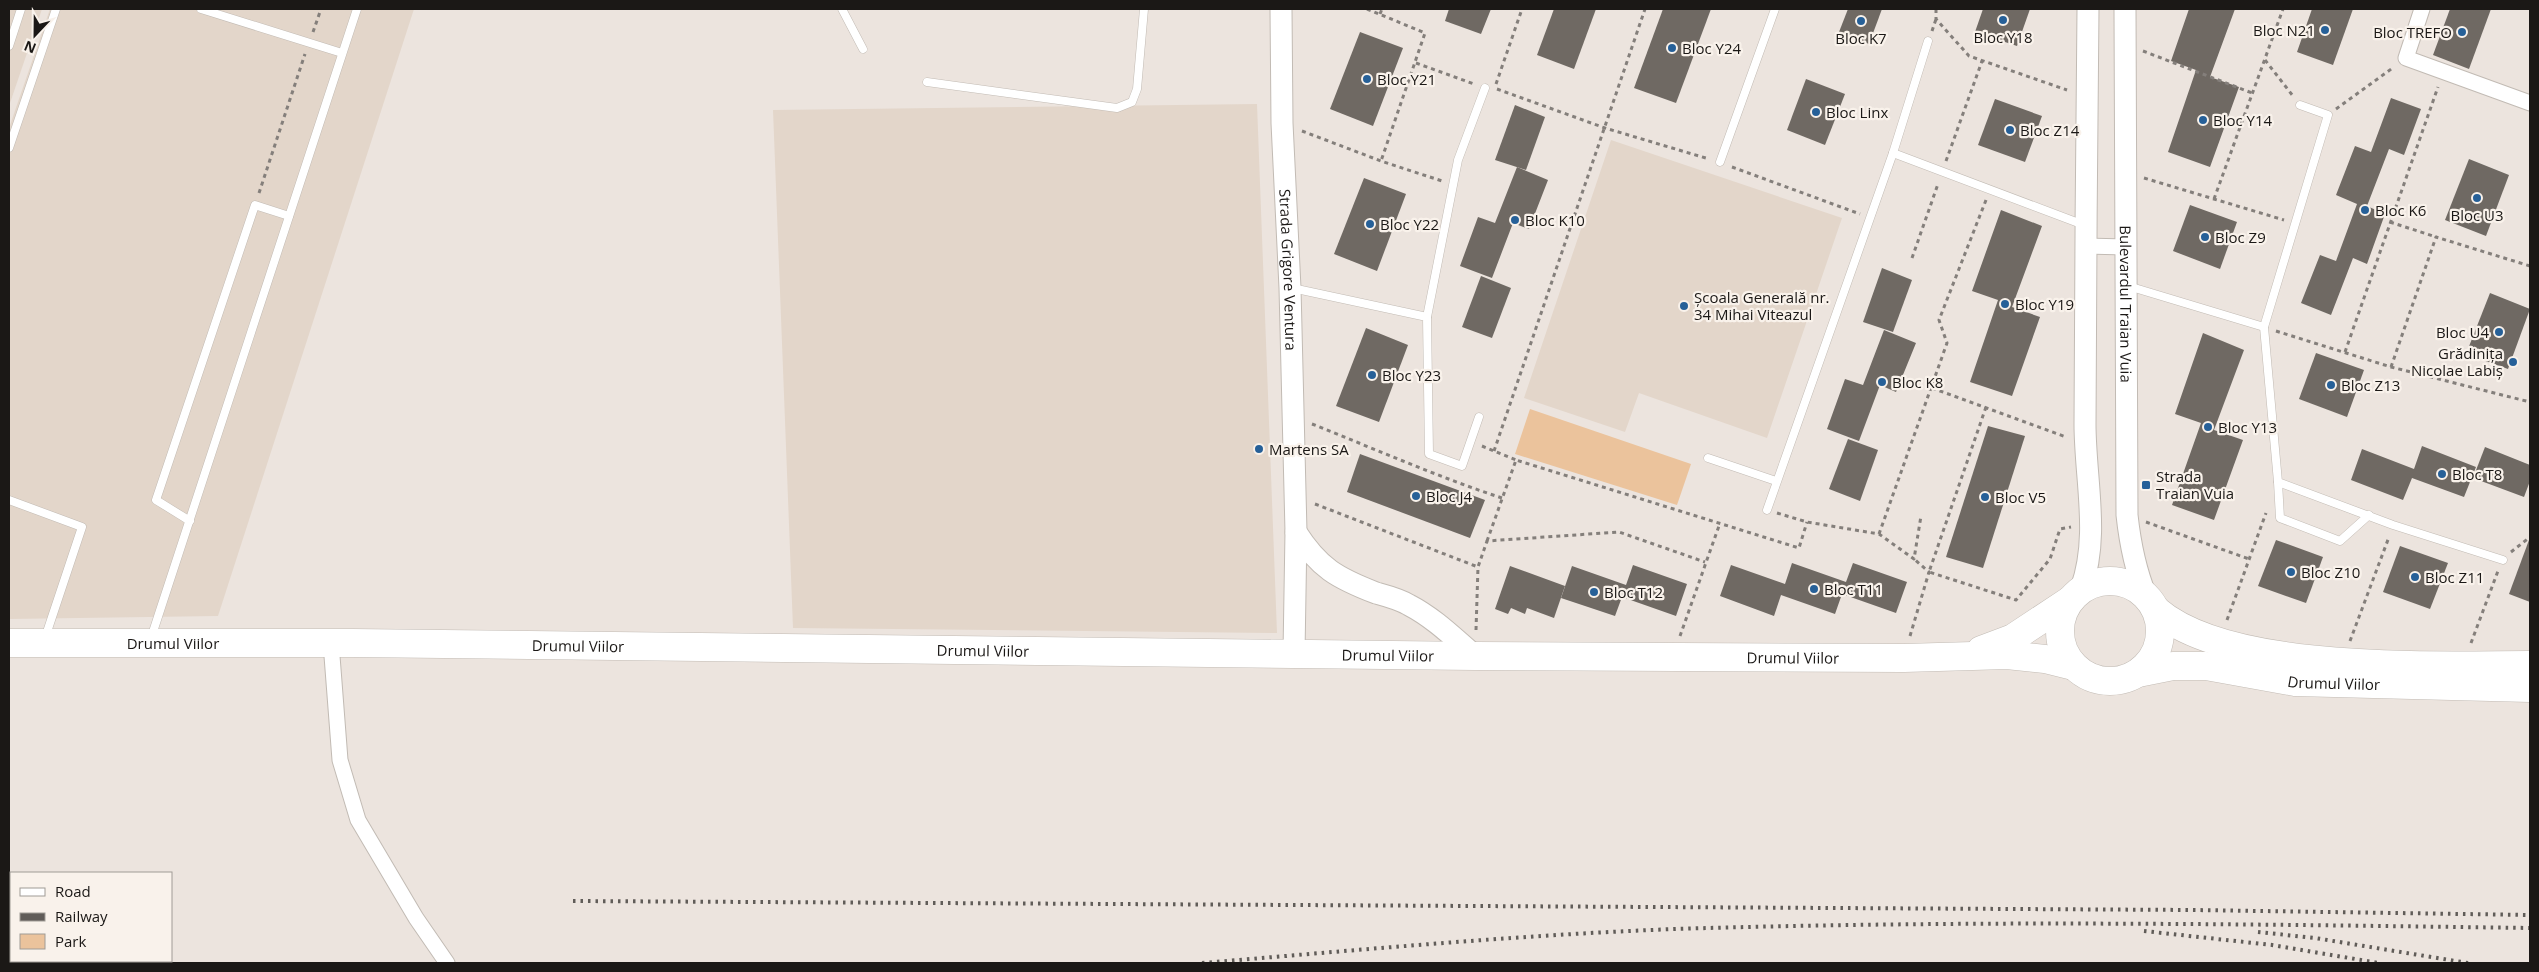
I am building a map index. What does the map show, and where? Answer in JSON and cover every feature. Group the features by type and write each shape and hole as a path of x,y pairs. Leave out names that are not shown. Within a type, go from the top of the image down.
{"highway":[{"path":"2115,580 2132,585 2151,603 2160,628 2158,645 2151,661 2138,673 2122,680 2104,681 2087,676 2073,666 2063,651 2059,634 2061,616 2075,595 2098,582 2115,580"},
{"name":"Drumul Viilor","path":"1958,656 2013,638 2075,595"},
{"name":"Drumul Viilor","path":"2151,603 2172,624 2219,642 2273,655 2342,661 2530,665"},
{"name":"Drumul Viilor","path":"9,643 331,643 1475,656 1904,658 2026,656 2073,666"},
{"name":"Drumul Viilor","path":"2138,673 2173,666 2206,666 2295,682 2530,688"}],"main road":[{"name":"Strada Grigore Ventura","path":"1281,9 1282,123 1290,288 1296,532 1294,653"},
{"path":"2075,595 2088,568 2091,524 2085,445 2088,9"},
{"name":"Bulevardul Traian Vuia","path":"2125,9 2127,515 2130,546 2137,574 2151,603"},
{"path":"1296,532 1310,554 1326,570 1363,588 1406,603 1433,618 1475,656"}],"street":[{"path":"2422,9 2406,58 2530,103"},
{"path":"2085,236 2126,247"},
{"path":"331,643 340,760 358,820 416,918 447,963"}],"lane":[{"path":"9,46 21,9"},
{"path":"9,148 56,9"},
{"path":"201,9 342,54"},
{"path":"150,643 357,9"},
{"path":"842,9 864,49"},
{"path":"927,82 1117,108 1132,102 1137,88 1144,9"},
{"path":"1720,162 1775,9"},
{"path":"1767,510 1893,153 1928,40"},
{"path":"1479,417 1462,466 1429,454 1427,317 1458,160 1485,88"},
{"path":"2300,105 2328,115 2264,327 2280,518 2340,541 2369,516"},
{"path":"1893,153 1991,188 2085,236"},
{"path":"190,521 156,500 255,205 289,216"},
{"path":"2126,285 2264,327"},
{"path":"1290,288 1427,317"},
{"path":"1708,458 1776,481"},
{"path":"2278,482 2393,525 2502,560"},
{"path":"9,500 82,527 44,642"}],"path":[{"path":"255,205 321,9"},
{"path":"1366,9 1425,33 1381,161"},
{"path":"1380,14 1382,9"},
{"path":"1522,9 1494,88 1605,128 1720,162 1870,218"},
{"path":"1494,451 1645,9"},
{"path":"1936,9 1936,19 1969,56 2087,97"},
{"path":"2214,199 2283,9"},
{"path":"2125,44 2252,93"},
{"path":"2328,115 2406,58"},
{"path":"2264,60 2300,105"},
{"path":"1416,63 1485,88"},
{"path":"2344,352 2443,73"},
{"path":"1282,123 1381,161 1454,185"},
{"path":"2126,173 2296,224"},
{"path":"1879,534 1947,343 1939,320 1991,188"},
{"path":"2390,222 2530,266"},
{"path":"2391,367 2436,237"},
{"path":"2264,327 2391,367 2530,402"},
{"path":"1932,388 2085,445"},
{"path":"1904,658 1929,572 1986,407"},
{"path":"1293,417 1424,468 1456,483 1502,498"},
{"path":"1471,442 1516,460 1799,548 1807,522"},
{"path":"1475,656 1478,567 1516,460"},
{"path":"2219,642 2248,559 2278,482"},
{"path":"1295,496 1478,567"},
{"path":"1767,510 1807,522 1879,534 1929,572 2016,600 2050,559 2060,529 2091,524"},
{"path":"2127,515 2248,559"},
{"path":"1914,559 1921,516"},
{"path":"1673,656 1720,523"},
{"path":"2342,661 2393,525"},
{"path":"1487,541 1619,532 1705,562"},
{"path":"2463,665 2502,560 2530,537"}],"shaded area":[{"path":"9,9 42,9 9,106"},
{"path":"50,9 414,9 218,616 9,619 9,128"},
{"name":"Martens SA","path":"1257,104 1277,633 793,628 773,110"},
{"name":"Școala Generală nr. 34 Mihai Viteazul","path":"1611,140 1842,218 1767,438 1639,393 1625,432 1524,398"}],"green space":[{"path":"1530,409 1691,464 1677,505 1515,454"}],"building":[{"path":"1449,9 1491,9 1481,34 1445,21"},
{"path":"1554,9 1596,9 1574,69 1537,55"},
{"name":"Bloc Y24","path":"1663,9 1711,9 1676,103 1634,88"},
{"name":"Bloc K7","path":"1848,9 1882,9 1869,44 1839,32"},
{"name":"Bloc Y18","path":"1983,9 2030,9 2017,46 1975,32"},
{"name":"Bloc Y14","path":"2189,9 2235,9 2210,77 2239,87 2210,167 2168,152 2196,70 2171,61"},
{"name":"Bloc N21","path":"2312,9 2353,9 2333,65 2297,52"},
{"name":"Bloc TREFO","path":"2450,9 2491,9 2469,69 2433,55"},
{"name":"Bloc Y21","path":"1360,32 1403,48 1373,126 1330,109"},
{"name":"Bloc Linx","path":"1806,79 1845,94 1825,145 1787,130"},
{"name":"Bloc K6","path":"2391,98 2421,109 2404,155 2389,149 2367,206 2385,214 2367,264 2353,258 2331,315 2301,303 2320,255 2336,261 2357,204 2336,195 2355,146 2371,152"},
{"name":"Bloc Z14","path":"1995,99 2042,116 2025,162 1978,145"},
{"path":"1515,105 1545,117 1526,170 1495,160"},
{"name":"Bloc U3","path":"2469,159 2509,175 2486,236 2445,220"},
{"path":"1517,167 1548,180 1529,229 1513,223 1492,278 1460,266 1478,217 1495,223"},
{"name":"Bloc Y22","path":"1364,178 1406,194 1377,271 1334,254"},
{"name":"Bloc Z9","path":"2190,205 2237,222 2220,269 2173,251"},
{"name":"Bloc Y19","path":"2001,210 2042,226 2012,307 2040,317 2012,396 1970,382 1998,300 1972,291"},
{"path":"1882,268 1912,280 1893,332 1863,322"},
{"path":"1481,276 1511,288 1492,338 1462,327"},
{"name":"Bloc U4","path":"2490,293 2530,309 2508,369 2466,354"},
{"name":"Bloc Y23","path":"1366,328 1408,345 1379,422 1336,406"},
{"path":"1884,330 1916,343 1896,392 1880,385 1859,441 1827,429 1845,379 1863,385"},
{"name":"Bloc Y13","path":"2203,333 2244,350 2214,430 2243,440 2214,520 2172,505 2201,423 2175,414"},
{"name":"Bloc Z13","path":"2316,353 2364,370 2347,417 2299,399"},
{"name":"Bloc V5","path":"1988,426 2025,436 1983,568 1946,557"},
{"path":"1848,439 1878,450 1860,501 1829,489"},
{"name":"Bloc T8","path":"2422,446 2476,467 2464,497 2412,478 2403,500 2351,480 2362,449 2414,469"},
{"path":"2485,447 2530,465 2530,481 2524,497 2473,478"},
{"name":"Bloc J4","path":"1360,454 1485,500 1470,538 1347,492"},
{"name":"Bloc Z10","path":"2276,540 2323,557 2306,603 2258,586"},
{"path":"2530,540 2530,602 2509,594"},
{"name":"Bloc Z11","path":"2400,546 2448,563 2430,609 2383,592"},
{"path":"1792,563 1846,582 1853,563 1907,582 1896,613 1842,594 1835,614 1781,595 1774,616 1720,596 1731,565 1785,584"},
{"path":"1633,565 1687,584 1676,616 1622,597 1615,616 1561,598 1572,566 1626,585"},
{"path":"1510,566 1565,586 1554,618 1527,608 1525,614 1511,608 1508,614 1495,609"}],"railway":[{"path":"573,901 2194,910 2530,915"},
{"path":"1202,963 1498,939 1675,929 1782,926 2209,924 2530,928"},
{"path":"2144,931 2272,945 2379,963"},
{"path":"2258,932 2315,938 2468,963"}],"place":[{"name":"Bloc Y18","path":"2003,20"},
{"name":"Bloc K7","path":"1861,21"},
{"name":"Bloc N21","path":"2325,30"},
{"name":"Bloc TREFO","path":"2462,32"},
{"name":"Bloc Y24","path":"1672,48"},
{"name":"Bloc Y21","path":"1367,79"},
{"name":"Bloc Linx","path":"1816,112"},
{"name":"Bloc Y14","path":"2203,120"},
{"name":"Bloc Z14","path":"2010,130"},
{"name":"Bloc U3","path":"2477,198"},
{"name":"Bloc K6","path":"2365,210"},
{"name":"Bloc K10","path":"1515,220"},
{"name":"Bloc Y22","path":"1370,224"},
{"name":"Bloc Z9","path":"2205,237"},
{"name":"Bloc Y19","path":"2005,304"},
{"name":"Școala Generală nr. 34 Mihai Viteazul","path":"1684,306"},
{"name":"Bloc U4","path":"2499,332"},
{"name":"Grădinița Nicolae Labiș","path":"2513,362"},
{"name":"Bloc Y23","path":"1372,375"},
{"name":"Bloc K8","path":"1882,382"},
{"name":"Bloc Z13","path":"2331,385"},
{"name":"Bloc Y13","path":"2208,427"},
{"name":"Martens SA","path":"1259,449"},
{"name":"Bloc T8","path":"2442,474"},
{"name":"Strada Traian Vuia","path":"2146,485"},
{"name":"Bloc J4","path":"1416,496"},
{"name":"Bloc V5","path":"1985,497"},
{"name":"Bloc Z10","path":"2291,572"},
{"name":"Bloc Z11","path":"2415,577"},
{"name":"Bloc T11","path":"1814,589"},
{"name":"Bloc T12","path":"1594,592"}]}
